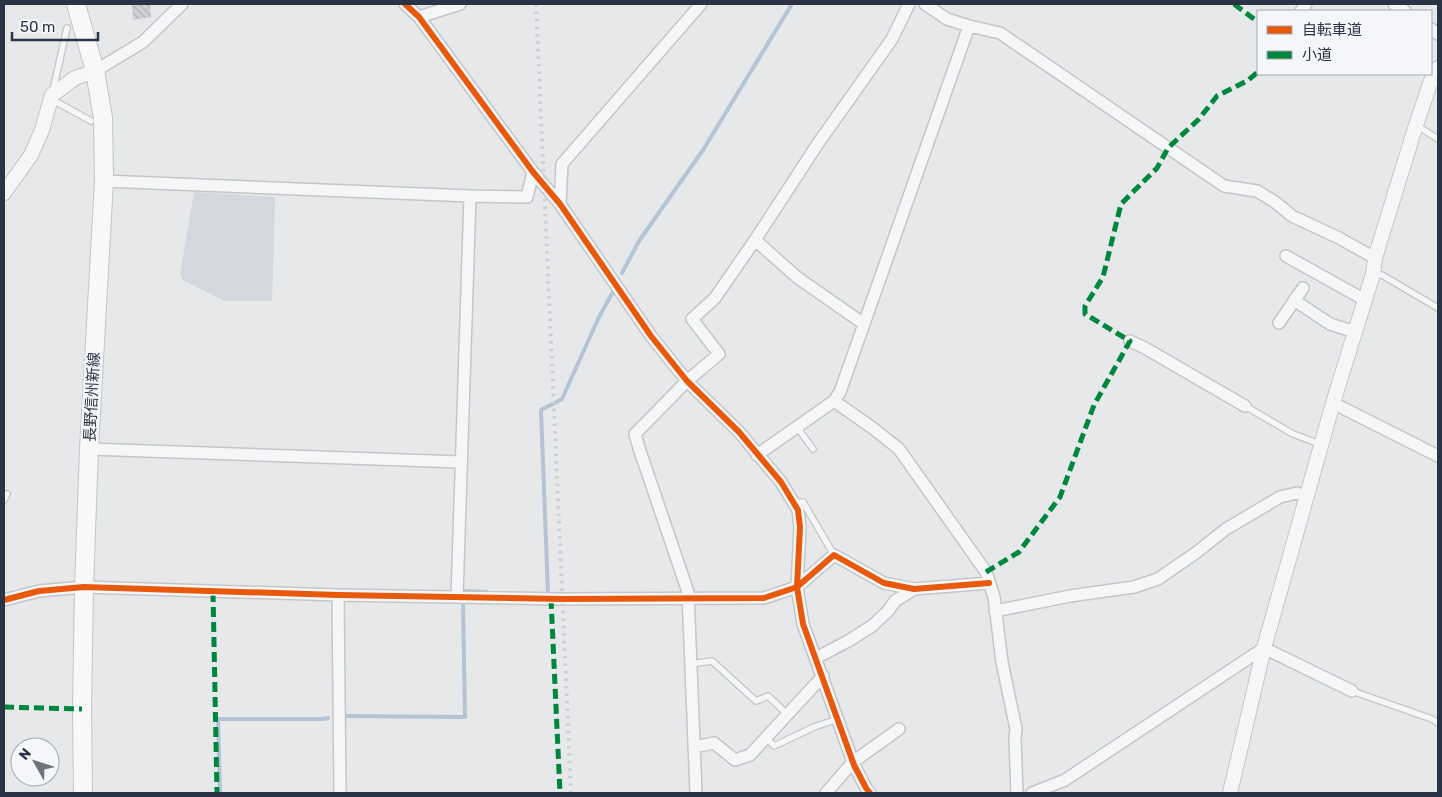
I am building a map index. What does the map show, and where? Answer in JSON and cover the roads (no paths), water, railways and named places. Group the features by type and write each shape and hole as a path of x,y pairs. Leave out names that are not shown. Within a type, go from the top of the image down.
{"main road":[{"name":"長野信州新線","path":"76,4 95,71 104,118 104,181 89,449 84,587 82,709 84,793"}],"street":[{"path":"4,193 30,155 42,130 51,97 75,78 95,71 143,42 182,4"},
{"path":"405,4 419,16 533,172 560,204 651,336 687,381 739,432 782,482 798,510 800,526 797,588 803,624 853,762 870,793"},
{"path":"419,16 460,4"},
{"path":"560,204 562,164 701,4"},
{"path":"696,793 688,592 635,434 687,381 719,354 692,319 714,298 755,240 819,142 892,39 909,4"},
{"path":"926,4 947,19 1000,33 1224,186 1257,191 1275,202 1292,216 1339,238 1375,258"},
{"path":"757,455 834,401 840,392 969,26"},
{"path":"1230,793 1264,648 1321,444 1416,125 1432,78 1438,68"},
{"path":"104,181 528,197 533,172"},
{"path":"456,597 470,196"},
{"path":"755,240 798,278 864,324"},
{"path":"1286,256 1365,300"},
{"path":"1278,323 1303,288"},
{"path":"1294,300 1330,324 1355,332"},
{"path":"1130,341 1245,406"},
{"path":"834,401 899,449 986,572 994,597 1002,662 1016,729 1014,739 1017,793"},
{"path":"1333,404 1438,456"},
{"path":"89,449 461,462"},
{"path":"995,611 1070,596 1134,587 1158,579 1226,529 1280,497 1297,493 1307,497"},
{"path":"4,600 39,591 84,587 338,595 562,599 764,598 797,588 834,555 884,583 914,590 989,583"},
{"path":"816,658 872,626 888,612 895,601 914,590"},
{"path":"338,595 340,793"},
{"path":"1264,648 1352,690"},
{"path":"1032,793 1065,780 1264,648"},
{"path":"694,747 714,743 735,760 750,755 823,676"},
{"path":"826,793 853,762 899,729"}],"lane":[{"path":"67,28 51,97 91,121"},
{"path":"1416,125 1438,139"},
{"path":"1373,274 1382,275 1438,308"},
{"path":"1245,406 1293,434 1321,444"},
{"path":"797,427 813,449"},
{"path":"4,500 7,494"},
{"path":"793,503 803,502 834,555"},
{"path":"691,664 712,661 756,701 768,696 787,714"},
{"path":"1352,690 1414,712 1438,723"},
{"path":"766,738 774,746 814,727 838,719"}],"waterway":[{"path":"622,273 639,241 703,150 792,4"},
{"path":"546,594 548,594 541,410 562,399 599,317 614,290"},
{"path":"464,591 487,592"},
{"path":"347,716 465,717 463,603"},
{"path":"220,793 218,719 328,718"}],"railway":[{"path":"536,4 571,793"}]}
